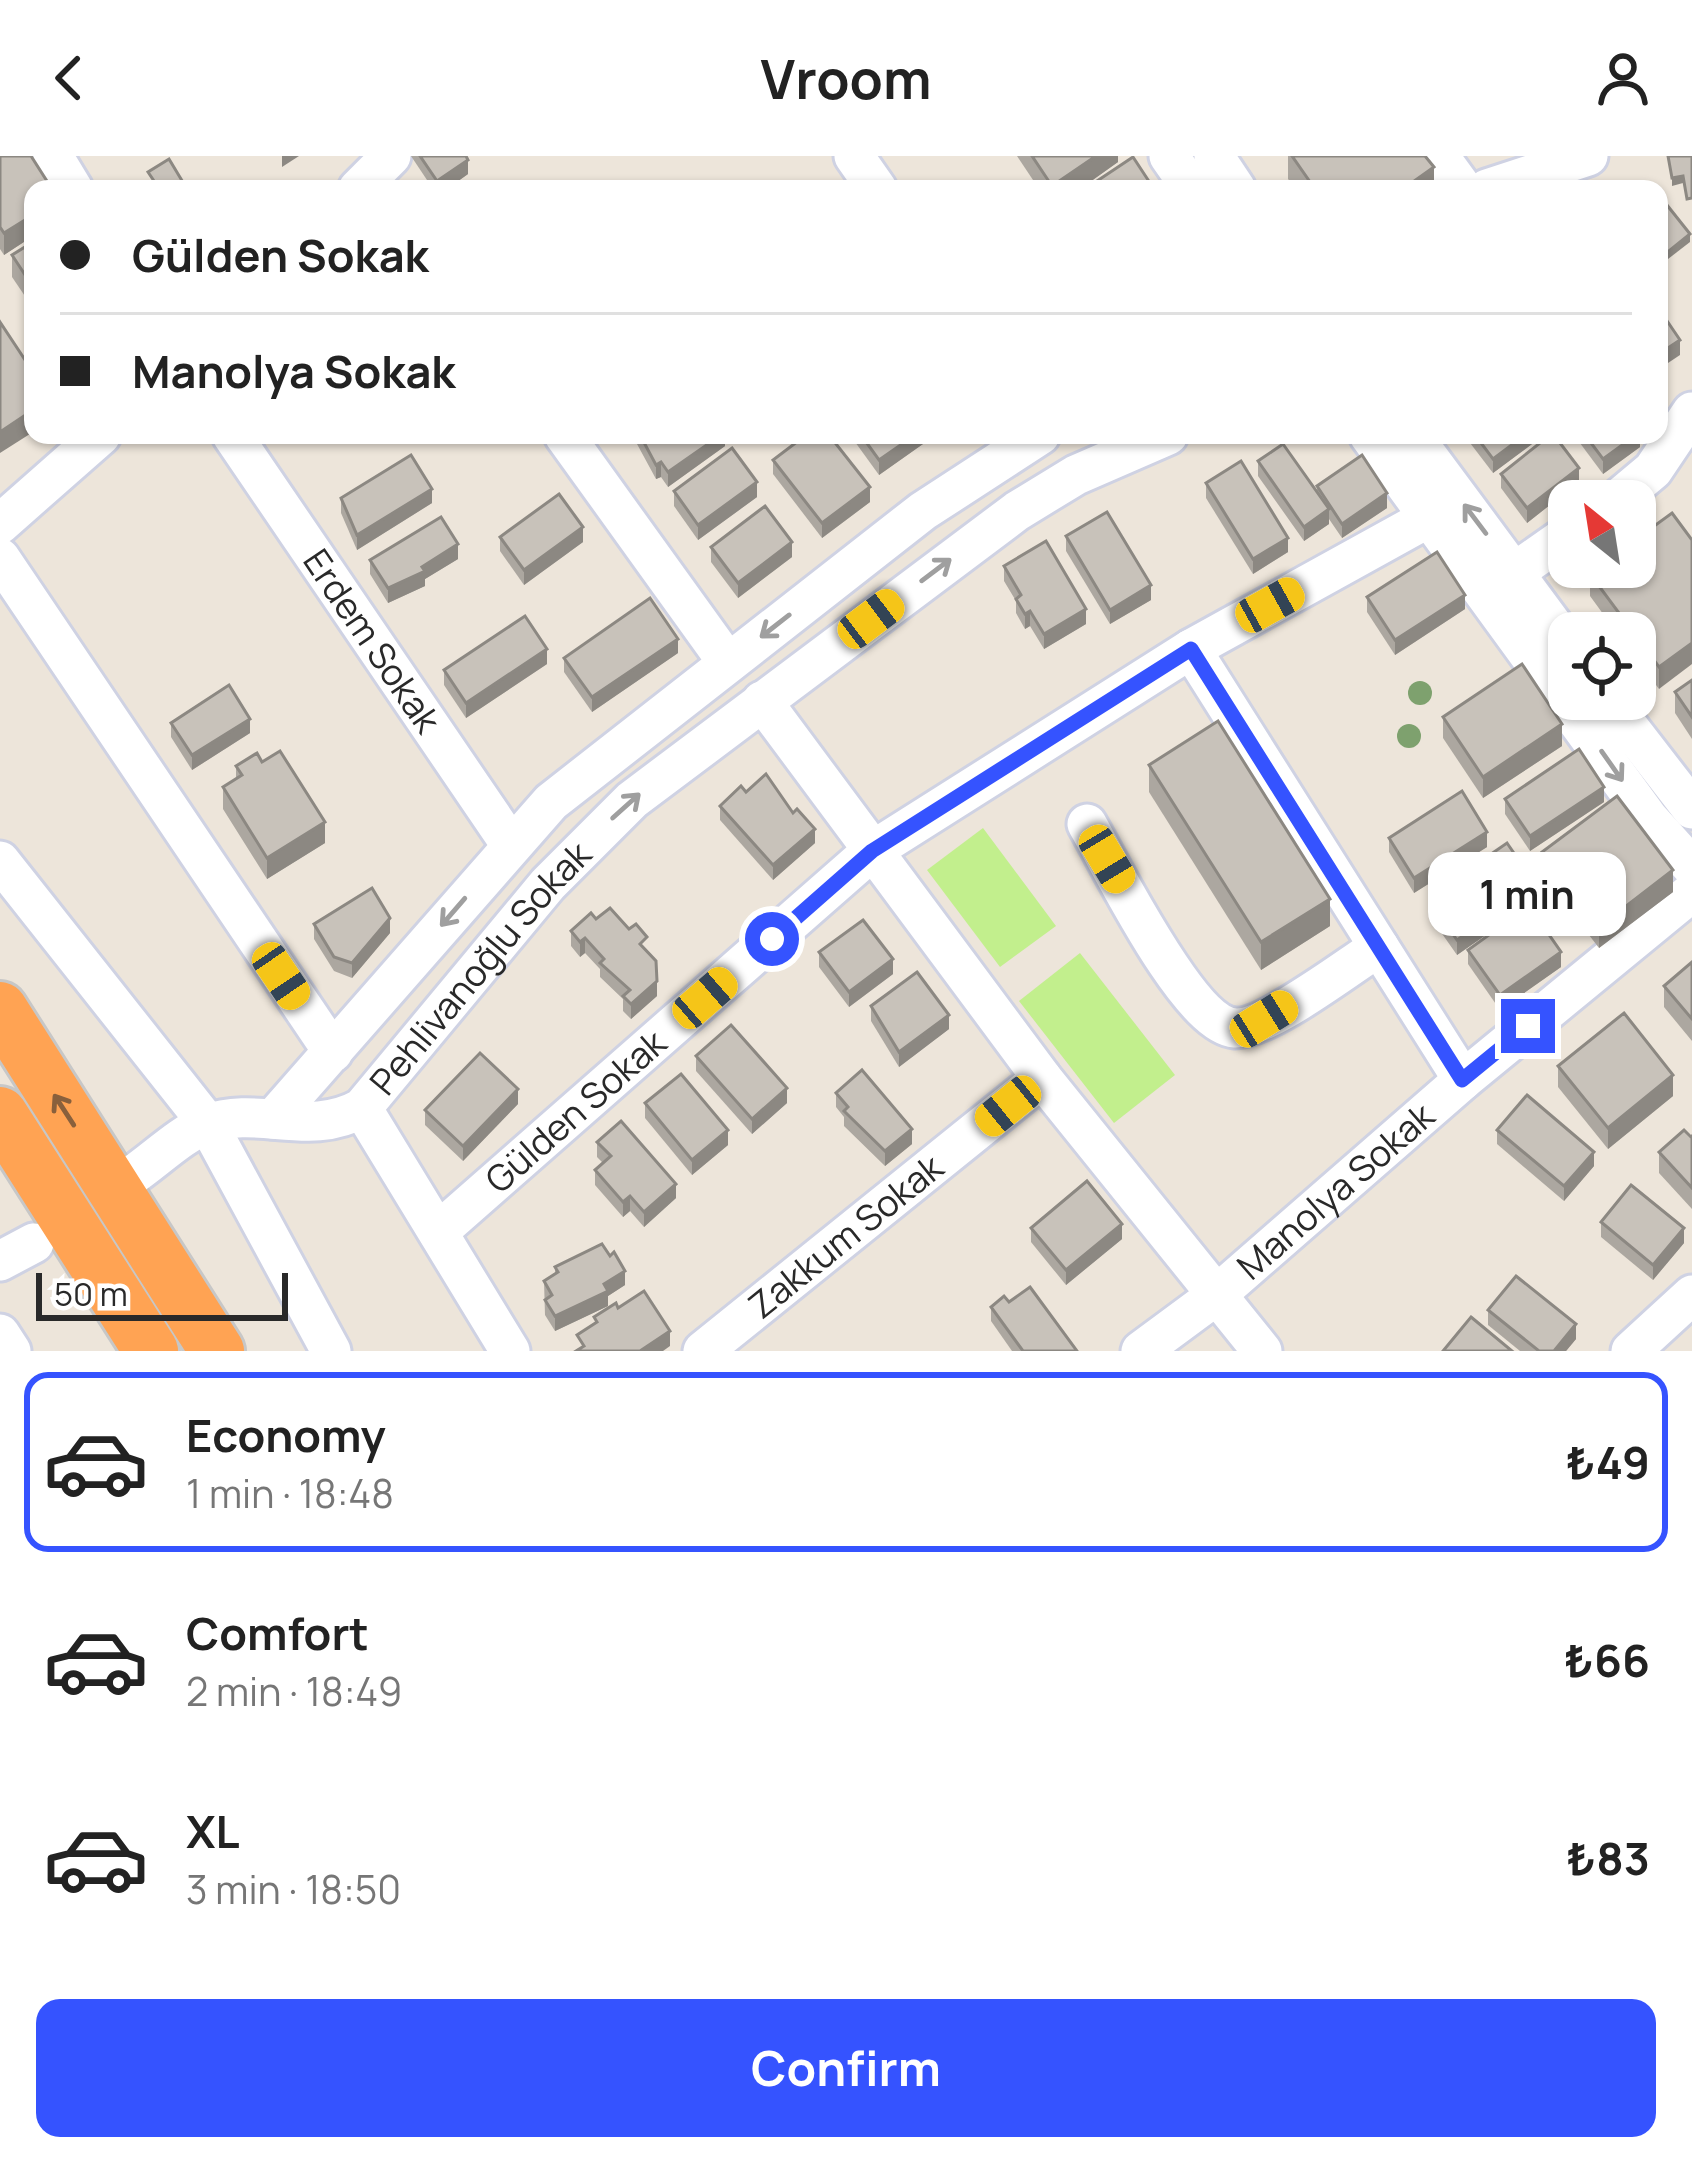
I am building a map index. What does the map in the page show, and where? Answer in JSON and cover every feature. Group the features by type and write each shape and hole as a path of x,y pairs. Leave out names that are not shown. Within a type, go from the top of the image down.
{"highway":[{"path":"0,1009 217,1351"},
{"path":"0,1114 151,1351"}],"street":[{"path":"1482,180 1504,156"},
{"path":"1515,180 1588,156"},
{"path":"1641,480 1692,412"},
{"path":"0,524 91,444"},
{"name":"Erdem Sokak","path":"238,444 511,845"},
{"path":"570,444 728,663"},
{"name":"Pehlivanoğlu Sokak","path":"273,1119 511,845 594,765 923,511 1026,444"},
{"name":"Pehlivanoğlu Sokak","path":"273,1119 320,1125 362,1108 588,842 680,760 1017,511 1076,475 1147,444"},
{"path":"1376,444 1430,517 1548,627"},
{"path":"1417,444 1648,818 1692,867"},
{"name":"Gülden Sokak","path":"438,1232 872,851 1191,649 1430,517"},
{"path":"1500,581 1548,548"},
{"path":"0,558 333,1052"},
{"path":"1191,649 1462,1080"},
{"path":"762,701 1042,1078 1196,1322 1262,1351"},
{"path":"1623,720 1692,809"},
{"path":"1087,824 1187,995 1221,1023 1235,1028 1264,1019 1379,947"},
{"path":"0,861 208,1124 331,1351"},
{"name":"Manolya Sokak","path":"1142,1351 1196,1322 1462,1080 1692,892"},
{"name":"Zakkum Sokak","path":"703,1351 1042,1078"},
{"path":"362,1108 511,1351"},
{"path":"130,1177 208,1124 273,1119"},
{"path":"1631,1351 1692,1295"},
{"path":"0,1334 11,1351"}],"green space":[{"path":"983,828 1056,926 1000,967 927,870"},
{"path":"1080,953 1175,1075 1114,1123 1019,1001"}],"building":[{"path":"0,156 31,156 46,180 24,180 24,221 4,233 0,227"},
{"path":"420,156 466,156 468,160 436,180"},
{"path":"1032,156 1096,156 1061,180 1048,180"},
{"path":"1292,156 1425,156 1434,167 1416,180 1309,180"},
{"path":"1668,156 1692,156 1692,198 1687,199 1683,176 1672,178"},
{"path":"1133,157 1148,180 1098,180"},
{"path":"169,159 182,180 153,180 148,172"},
{"path":"1668,206 1690,234 1668,252"},
{"path":"24,248 24,273 12,255"},
{"path":"0,322 24,358 24,416 0,432"},
{"path":"1668,322 1680,340 1668,348"},
{"path":"645,444 708,444 668,472 661,462 656,465"},
{"path":"794,444 836,444 870,487 822,523 773,460"},
{"path":"867,444 902,444 879,460"},
{"path":"1283,444 1329,509 1304,527 1258,461"},
{"path":"1482,444 1513,444 1493,459"},
{"path":"1539,444 1561,444 1579,468 1563,480 1548,480 1548,492 1527,508 1501,474"},
{"path":"1592,444 1624,444 1603,459"},
{"path":"732,448 757,482 698,525 674,491"},
{"path":"411,455 432,489 357,535 341,498"},
{"path":"1362,455 1387,493 1342,524 1317,486"},
{"path":"1241,461 1288,538 1253,559 1206,483"},
{"path":"559,494 583,527 524,570 500,537"},
{"path":"765,506 792,542 738,583 711,547"},
{"path":"1107,512 1151,585 1110,610 1066,536"},
{"path":"1672,513 1692,540 1692,643 1659,667 1656,612 1618,612 1600,588 1656,588 1656,525"},
{"path":"441,517 458,544 422,567 425,571 388,588 370,560"},
{"path":"1046,541 1086,609 1044,634 1016,599 1021,595 1004,566"},
{"path":"1437,552 1465,595 1395,640 1367,597"},
{"path":"650,598 678,639 592,697 564,658"},
{"path":"525,616 547,649 466,703 444,670"},
{"path":"1522,664 1548,703 1548,720 1562,724 1483,777 1443,717"},
{"path":"1692,680 1692,717 1675,692"},
{"path":"229,685 250,719 192,755 171,723"},
{"path":"1218,721 1330,899 1261,942 1149,765"},
{"path":"1579,749 1604,787 1530,836 1505,799"},
{"path":"280,751 325,822 267,858 223,787 242,775 236,766 257,753 262,762"},
{"path":"766,774 793,813 797,809 815,829 773,865 720,806 741,786 746,792"},
{"path":"1462,791 1487,832 1414,878 1389,838"},
{"path":"1617,796 1673,870 1599,927 1542,852"},
{"path":"1507,843 1536,885 1457,940 1438,913 1449,906 1439,890"},
{"path":"372,888 390,918 352,963 334,957 314,924"},
{"path":"1529,906 1561,952 1500,995 1468,950"},
{"path":"610,908 629,929 636,924 647,937 640,944 656,961 657,981 631,1004 623,996 630,990 600,963 604,959 585,938 580,942 571,931 591,913 596,919"},
{"path":"863,920 893,959 849,992 819,952"},
{"path":"1692,962 1692,1019 1664,986"},
{"path":"917,972 949,1015 899,1052 871,1006"},
{"path":"1624,1013 1673,1075 1608,1128 1558,1066"},
{"path":"731,1025 787,1088 752,1119 696,1056"},
{"path":"480,1053 518,1089 463,1146 425,1110"},
{"path":"862,1070 912,1129 885,1151 844,1111 848,1107 836,1093"},
{"path":"681,1074 728,1130 692,1160 645,1103"},
{"path":"1527,1095 1594,1152 1564,1186 1497,1130"},
{"path":"621,1121 676,1184 644,1212 630,1196 623,1202 595,1170 611,1156 597,1142"},
{"path":"1684,1130 1692,1136 1692,1188 1659,1152"},
{"path":"1087,1181 1122,1224 1066,1270 1031,1228"},
{"path":"1631,1185 1684,1228 1653,1265 1601,1222"},
{"path":"602,1244 610,1256 614,1252 625,1271 604,1284 608,1291 555,1316 545,1300 552,1295 544,1281 558,1272 555,1267"},
{"path":"1516,1276 1576,1324 1554,1351 1539,1351 1488,1310"},
{"path":"1030,1287 1077,1351 1023,1351 991,1307 1004,1296 1009,1302"},
{"path":"644,1291 670,1331 640,1351 576,1351 584,1346 577,1335 597,1322 594,1317"},
{"path":"1471,1317 1512,1351 1443,1351"}],"route":[{"path":"772,939 872,851 1191,649 1462,1080 1528,1026"}]}
